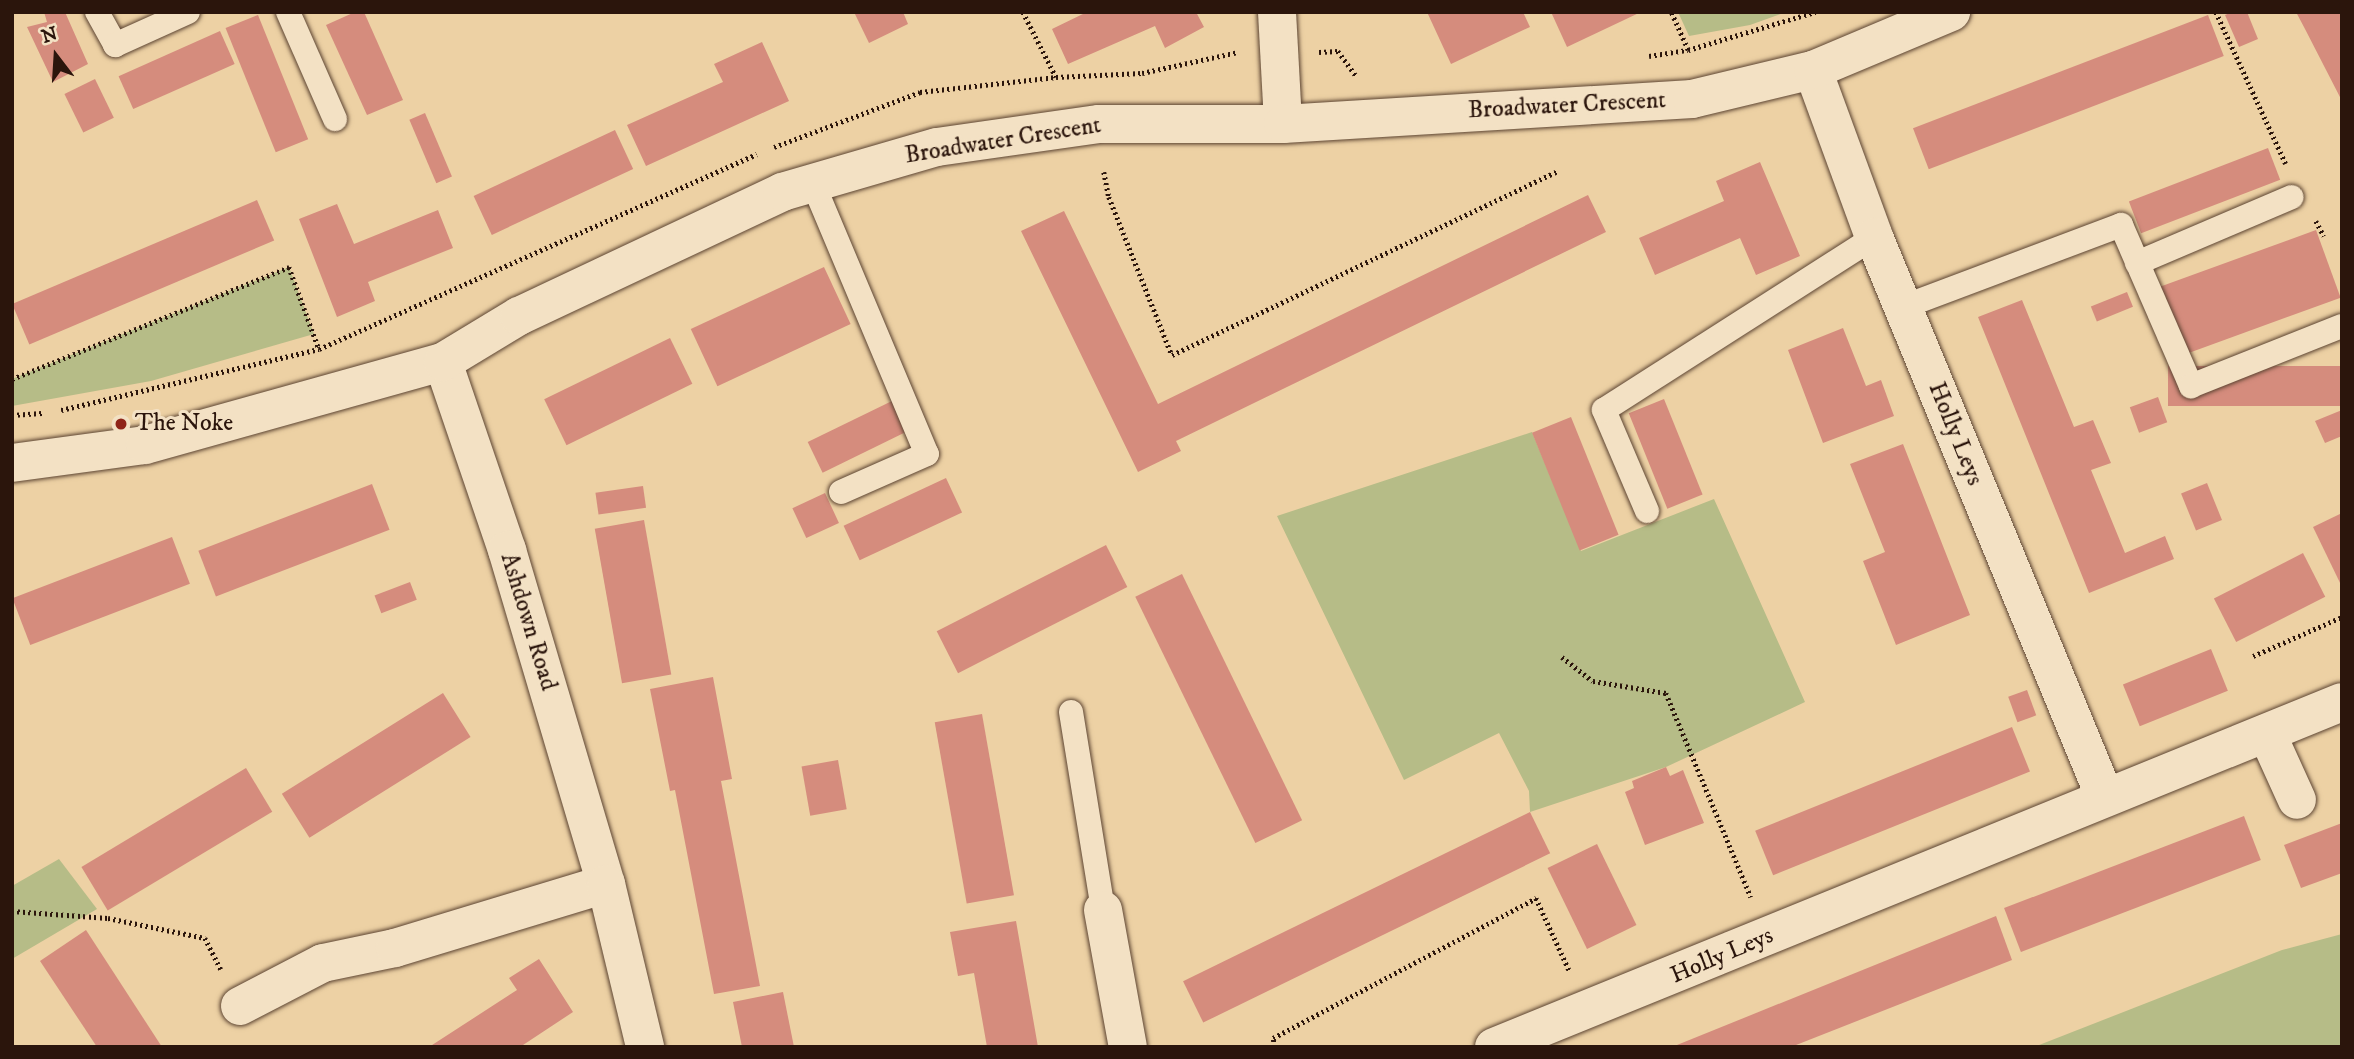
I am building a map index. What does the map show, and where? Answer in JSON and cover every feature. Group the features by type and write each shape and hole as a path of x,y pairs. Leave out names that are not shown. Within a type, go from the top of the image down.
{"street":[{"path":"1277,12 1283,124"},
{"name":"Broadwater Crescent","path":"12,463 145,445 443,362 519,316 812,181 937,147 1087,125 1283,124 1692,99 1814,69 1951,12"},
{"name":"Holly Leys","path":"1814,69 1874,237 2104,795"},
{"name":"Ashdown Road","path":"443,362 507,550 606,884 645,1047"},
{"name":"Holly Leys","path":"1494,1047 1769,937 2104,795 2152,782 2268,736 2342,702"},
{"path":"2268,736 2297,800"},
{"path":"240,1006 323,963 395,948 606,884"},
{"path":"1102,910 1128,1047"}],"lane":[{"path":"97,12 115,45 188,12"},
{"path":"288,12 335,119"},
{"path":"812,181 927,454 841,492"},
{"path":"2137,263 2292,197"},
{"path":"1903,307 2121,225 2190,386 2342,326"},
{"path":"1647,511 1604,410 1874,237"},
{"path":"1071,712 1102,910"}],"path":[{"path":"1023,12 1056,77 1142,73 1238,52"},
{"path":"1688,50 1815,12"},
{"path":"2217,12 2289,169"},
{"path":"1104,172 1109,197 1172,355 1558,171"},
{"path":"2312,214 2324,236"},
{"path":"12,379 289,267 319,349 68,409 12,415"},
{"path":"2253,656 2342,617"},
{"path":"1562,657 1594,681 1666,693 1769,937"},
{"path":"1274,1047 1273,1038 1535,898 1589,1011"},
{"path":"12,911 108,918 205,938 240,1006"}],"green space":[{"path":"1678,12 1786,12 1750,25 1689,36"},
{"path":"289,267 314,334 151,381 12,406 12,379"},
{"path":"1532,432 1581,551 1714,499 1805,702 1666,767 1530,812 1529,791 1499,733 1404,780 1277,516"},
{"path":"59,859 97,909 12,959 12,886"},
{"path":"2342,934 2342,1047 2034,1047 2282,950"}],"building":[{"path":"44,12 65,12 88,64 53,82 27,27 47,22"},
{"path":"355,12 364,12 403,100 367,115 326,25"},
{"path":"854,12 903,12 908,24 869,43"},
{"path":"1087,12 1196,12 1204,27 1165,48 1155,26 1068,64 1052,29"},
{"path":"1427,12 1523,12 1530,27 1451,64"},
{"path":"1551,12 1641,12 1567,47"},
{"path":"2247,12 2258,39 2239,47 2225,15"},
{"path":"2296,12 2342,12 2342,101 2305,29"},
{"path":"258,15 308,139 276,152 226,28"},
{"path":"2208,15 2224,56 1929,169 1913,128"},
{"path":"220,31 235,64 133,109 119,76"},
{"path":"762,42 789,101 646,166 627,125 723,82 714,64"},
{"path":"95,79 114,118 83,133 64,94"},
{"path":"425,113 452,177 436,183 409,120"},
{"path":"615,130 633,169 492,235 474,196"},
{"path":"2268,148 2280,180 2141,233 2129,201"},
{"path":"1760,162 1800,256 1756,275 1740,238 1655,275 1639,238 1724,201 1716,181"},
{"path":"1588,195 1606,232 1176,441 1181,451 1138,472 1021,231 1064,211 1158,404"},
{"path":"257,200 274,241 29,344 12,304"},
{"path":"337,204 354,244 438,210 453,248 368,282 375,301 337,317 299,219"},
{"path":"2316,230 2341,298 2182,355 2157,288"},
{"path":"824,267 851,324 717,386 691,329"},
{"path":"2127,292 2133,307 2097,321 2091,307"},
{"path":"2022,300 2074,427 2093,420 2111,463 2091,470 2125,553 2165,536 2174,559 2089,593 1978,317"},
{"path":"1843,328 1866,386 1881,380 1894,416 1823,443 1788,350"},
{"path":"670,338 692,384 567,445 544,399"},
{"path":"2168,366 2342,366 2342,406 2168,406"},
{"path":"2158,397 2167,422 2139,433 2130,407"},
{"path":"1664,399 1703,494 1667,509 1629,413"},
{"path":"894,400 909,431 823,473 808,442"},
{"path":"2342,410 2342,436 2325,443 2315,421"},
{"path":"1571,417 1619,535 1580,550 1532,433"},
{"path":"1903,444 1970,615 1896,645 1863,561 1885,552 1850,464"},
{"path":"946,478 962,512 860,560 844,526"},
{"path":"2207,483 2222,520 2196,531 2181,493"},
{"path":"372,484 390,530 216,596 198,551"},
{"path":"643,486 646,508 599,514 595,493"},
{"path":"825,493 839,523 806,538 792,508"},
{"path":"2342,513 2342,587 2313,527"},
{"path":"644,520 671,675 622,683 595,529"},
{"path":"172,537 190,584 30,645 12,598"},
{"path":"1106,545 1127,587 958,673 937,631"},
{"path":"2303,553 2325,597 2236,642 2214,598"},
{"path":"1182,574 1302,820 1255,843 1135,597"},
{"path":"410,582 417,600 381,613 375,596"},
{"path":"2211,649 2228,691 2140,726 2123,685"},
{"path":"713,677 732,779 721,781 760,986 714,994 675,790 670,791 650,689"},
{"path":"2027,690 2036,715 2017,722 2008,697"},
{"path":"443,693 471,737 309,838 282,794"},
{"path":"982,714 1014,895 967,904 935,722"},
{"path":"2012,727 2030,772 1773,875 1755,831"},
{"path":"838,760 847,809 810,816 802,766"},
{"path":"1666,767 1670,776 1683,770 1704,823 1645,845 1625,792 1634,788 1632,781"},
{"path":"246,768 272,812 108,911 81,867"},
{"path":"1530,812 1550,853 1203,1023 1183,981"},
{"path":"2244,816 2261,860 2021,952 2004,908"},
{"path":"2342,823 2342,873 2301,888 2284,845"},
{"path":"1597,844 1636,925 1587,949 1548,868"},
{"path":"1996,916 2012,960 1791,1047 1672,1047"},
{"path":"1016,921 1038,1047 987,1047 974,973 958,976 950,932"},
{"path":"86,930 162,1047 97,1047 40,961"},
{"path":"539,959 573,1012 520,1047 429,1047 517,990 509,978"},
{"path":"783,992 794,1047 742,1047 733,1002"}],"place":[{"name":"The Noke","path":"121,424"}]}
